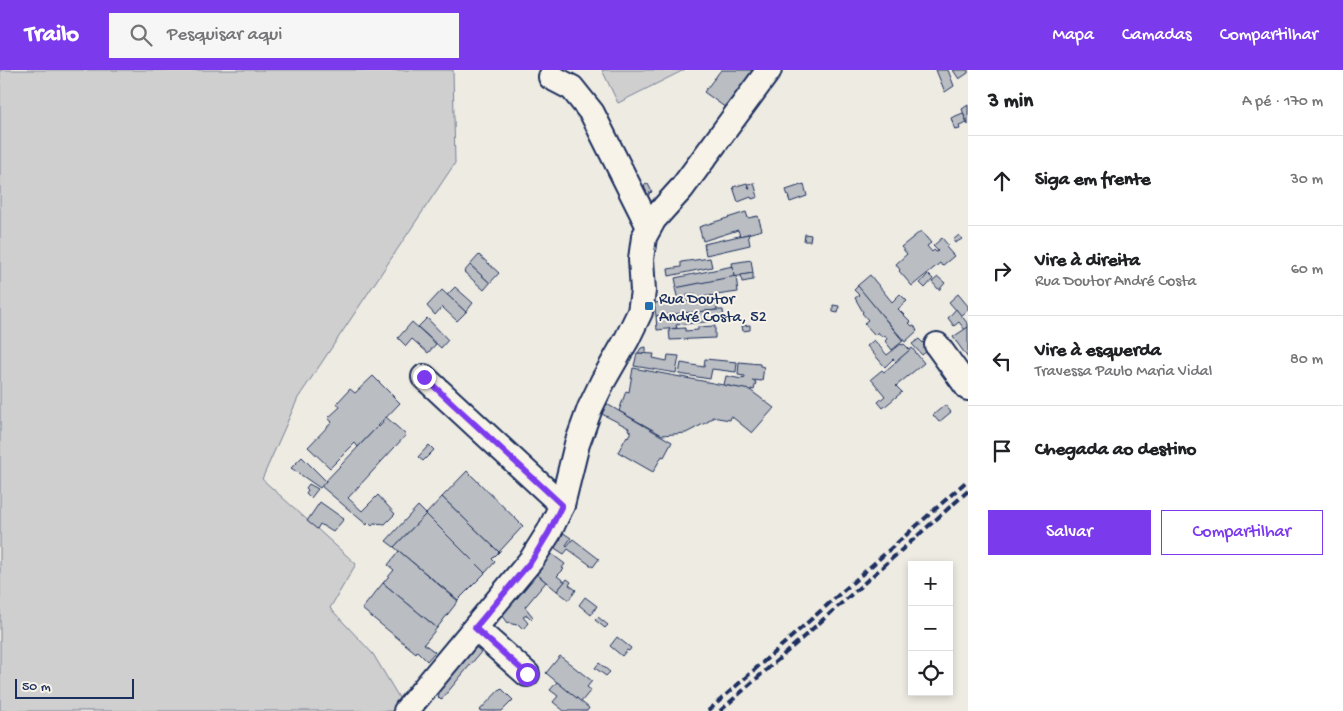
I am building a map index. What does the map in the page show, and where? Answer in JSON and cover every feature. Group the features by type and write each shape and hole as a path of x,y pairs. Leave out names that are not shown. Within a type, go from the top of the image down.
{"street":[{"path":"406,711 532,560 549,532 562,505 577,444 590,408 602,381 640,312 643,291 640,259 644,237 654,219 682,188 770,70"},
{"path":"552,77 572,88 592,113 650,227"},
{"path":"937,344 968,388"},
{"path":"424,377 562,505"},
{"path":"475,628 527,674"}],"shaded area":[{"path":"0,70 453,70 455,163 298,398 262,479 356,564 330,608 373,654 407,711 0,711"},
{"path":"602,70 684,70 618,103"}],"building":[{"path":"721,70 753,70 726,108 704,92"},
{"path":"936,70 948,70 954,86 945,92"},
{"path":"953,70 968,70 968,73 959,79"},
{"path":"968,105 968,125 962,109"},
{"path":"963,113 967,123 959,126 960,129 955,130 951,118"},
{"path":"747,183 750,189 748,184 754,183 758,197 752,199 751,197 738,202 733,187"},
{"path":"648,184 652,192 646,197 642,188"},
{"path":"804,184 807,196 790,202 786,190"},
{"path":"746,212 748,218 758,216 762,230 740,236 738,230 703,241 699,227"},
{"path":"921,231 931,243 927,246 932,252 934,250 938,251 933,246 942,238 948,245 946,247 954,256 942,266 940,263 912,286 899,271 896,264 907,254 901,247"},
{"path":"748,234 750,245 706,255 704,244"},
{"path":"805,234 811,235 810,241 804,241"},
{"path":"959,235 962,239 955,243 953,240"},
{"path":"479,255 499,273 490,283 470,265"},
{"path":"710,258 712,267 669,276 668,269 681,267 681,262"},
{"path":"751,260 753,273 734,277 732,263"},
{"path":"470,265 490,283 484,290 464,272"},
{"path":"733,266 734,277 677,288 675,278"},
{"path":"753,273 753,280 742,282 741,275"},
{"path":"928,274 933,279 925,288 920,283"},
{"path":"870,275 892,302 900,294 907,301 898,309 911,322 909,323 912,326 914,325 917,331 905,342 857,286"},
{"path":"736,276 738,292 695,298 695,294 687,295 687,299 678,300 675,288"},
{"path":"938,277 945,283 939,290 932,282"},
{"path":"858,286 903,341 892,350 885,341 887,339 885,335 882,337 878,332 875,335 864,323 868,320 862,313 855,298 859,295 854,290"},
{"path":"455,287 473,303 466,312 447,295"},
{"path":"442,290 466,312 457,321 442,307 435,315 427,306"},
{"path":"958,294 968,306 968,310 961,316 949,302"},
{"path":"716,295 717,310 656,316 654,303 703,300 703,297"},
{"path":"833,305 839,306 838,313 833,312"},
{"path":"956,309 968,324 965,330 959,322 954,326 948,318"},
{"path":"723,310 724,320 676,325 677,328 657,330 656,316"},
{"path":"427,318 448,340 441,348 418,327"},
{"path":"412,322 436,344 428,353 412,339 406,346 398,338"},
{"path":"750,325 750,330 743,331 742,326"},
{"path":"715,326 715,338 670,340 669,329 685,328 685,331 698,330 698,327"},
{"path":"968,327 968,358 953,337"},
{"path":"919,339 923,343 926,341 932,347 922,355 912,344"},
{"path":"874,340 887,355 901,344 904,344 910,350 896,362 893,359 885,367 867,346"},
{"path":"646,347 646,354 638,353 641,348"},
{"path":"912,348 924,363 896,386 902,392 883,408 878,402 885,396 871,379 882,370 884,372"},
{"path":"637,353 654,354 653,358 667,361 668,355 679,356 676,373 634,366"},
{"path":"705,359 737,362 736,372 712,369 710,379 679,374 681,363 704,367"},
{"path":"739,362 760,364 760,366 764,367 762,381 752,380 756,382 754,390 724,385 726,376 745,378 745,376 738,375"},
{"path":"633,368 750,390 774,408 752,433 731,416 730,420 712,417 709,421 686,433 662,435 619,411 626,391 629,392"},
{"path":"373,376 400,403 358,447 355,443 330,468 308,447 332,422 328,418 340,407 337,403 350,389 355,393"},
{"path":"605,403 672,442 653,472 618,452 631,431 628,430 629,428 600,413"},
{"path":"945,405 951,412 939,422 933,415"},
{"path":"386,417 406,435 348,498 362,511 378,495 395,514 385,524 374,523 372,526 368,522 367,525 321,486 383,423 382,421"},
{"path":"429,445 434,450 423,461 418,457"},
{"path":"302,457 326,481 320,488 291,468"},
{"path":"467,471 523,526 499,552 442,497"},
{"path":"309,484 318,489 311,498 306,493 308,490 306,488"},
{"path":"442,497 499,552 492,559 495,562 485,573 426,514"},
{"path":"320,502 344,519 333,532 320,524 317,529 307,521"},
{"path":"418,506 426,514 394,547 386,541"},
{"path":"426,514 485,573 458,600 394,547"},
{"path":"562,532 571,538 567,546 573,539 599,559 593,567 568,549 564,554 553,547"},
{"path":"399,551 458,601 437,628 383,583 394,570 388,565"},
{"path":"549,552 565,564 562,568 564,569 557,576 565,582 557,591 533,571"},
{"path":"533,571 546,582 525,607 533,617 531,619 527,615 523,617 528,623 523,629 518,624 508,623 499,611"},
{"path":"567,579 571,582 569,585 576,590 569,600 557,591"},
{"path":"383,583 437,628 424,644 435,652 427,661 417,651 416,653 362,609"},
{"path":"585,597 597,606 591,615 579,605"},
{"path":"598,617 608,625 605,628 595,620"},
{"path":"617,637 631,648 622,656 610,646"},
{"path":"477,638 486,646 441,700 438,697 440,691 436,687"},
{"path":"560,656 592,681 587,687 591,690 581,702 546,673"},
{"path":"599,663 610,672 606,676 595,668"},
{"path":"557,682 589,708 587,711 564,711 553,702 558,696 550,690"},
{"path":"501,688 513,700 502,711 479,711"}],"railway":[{"path":"708,711 968,480"},
{"path":"720,711 968,491"}],"place":[{"name":"Rua Doutor André Costa, 52","path":"649,306"}],"route":[{"path":"424,377 562,505 549,532 532,560 475,628 527,674"}]}
